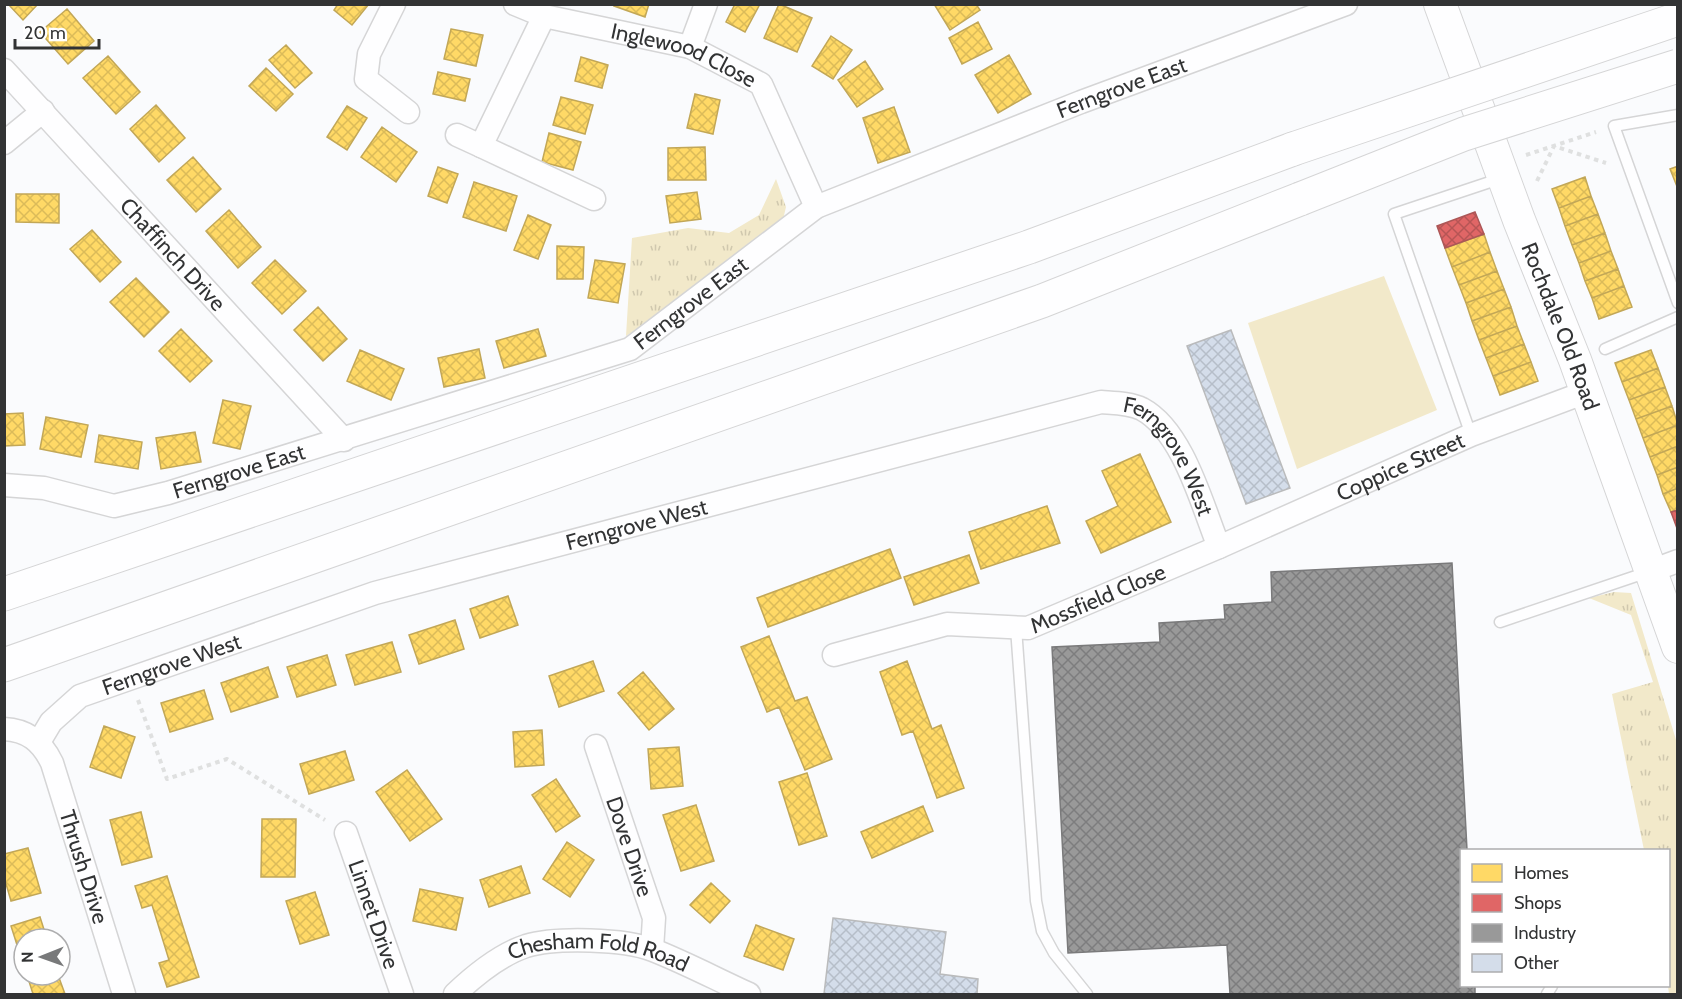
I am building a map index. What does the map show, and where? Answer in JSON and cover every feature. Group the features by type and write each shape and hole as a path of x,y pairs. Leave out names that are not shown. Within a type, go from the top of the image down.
{"highway":[{"path":"4,594 1018,251 1293,149 1677,19"},
{"path":"4,665 1031,305 1464,134 1677,66"}],"main road":[{"name":"Rochdale Old Road","path":"1440,4 1519,220 1586,392 1664,566 1677,648"}],"street":[{"path":"394,4 369,54 366,79 408,112"},
{"name":"Inglewood Close","path":"514,4 544,16 690,47 761,84 816,207"},
{"path":"690,47 706,4"},
{"name":"Ferngrove East","path":"4,485 44,488 114,506 168,493 344,440 630,349 816,207 1081,102 1346,4"},
{"path":"481,146 544,16"},
{"name":"Chaffinch Drive","path":"4,70 344,440"},
{"path":"4,143 43,111"},
{"path":"457,135 594,199"},
{"name":"Coppice Street","path":"1219,547 1471,435 1586,392"},
{"name":"Ferngrove West","path":"39,742 51,722 80,696 375,592 1101,402 1141,408 1166,429 1184,458 1219,547"},
{"name":"Mossfield Close","path":"834,656 947,624 1028,628 1219,547"},
{"path":"4,729 22,732 39,742"},
{"name":"Thrush Drive","path":"39,742 52,763 124,994"},
{"name":"Dove Drive","path":"596,746 654,918 651,949"},
{"name":"Linnet Drive","path":"346,832 402,994"},
{"name":"Chesham Fold Road","path":"455,994 499,959 527,946 558,941 600,940 651,949 749,994"}],"lane":[{"path":"1677,115 1614,126 1677,303"},
{"path":"1471,435 1394,214 1501,171"},
{"path":"1605,349 1677,317"},
{"path":"1500,622 1664,566"},
{"path":"1016,627 1035,901 1042,931 1054,953 1087,994"}],"path":[{"path":"1501,171 1554,146 1614,126"},
{"path":"1554,146 1630,171"},
{"path":"1519,220 1554,146"},
{"path":"130,679 167,779 227,759 346,832"}],"green space":[{"path":"776,179 786,207 782,224 666,310 626,336 632,238 688,228 729,233 759,215"},
{"path":"1384,276 1437,410 1297,469 1248,323"},
{"path":"1614,592 1631,593 1677,743 1677,994 1669,994 1668,987 1670,987 1670,849 1644,849 1612,694 1653,682 1631,615 1589,598"}],"building: Homes":[{"path":"8,4 38,4 23,20"},
{"path":"338,4 369,4 352,25 334,10"},
{"path":"615,4 649,4 645,17 614,6"},
{"path":"735,4 760,4 745,32 726,22"},
{"path":"779,4 812,18 797,52 764,38"},
{"path":"934,4 976,4 980,10 950,30"},
{"path":"67,9 94,41 68,64 40,32"},
{"path":"978,22 992,49 962,64 949,38"},
{"path":"451,29 483,35 476,66 444,59"},
{"path":"831,36 852,50 833,79 812,66"},
{"path":"286,45 312,73 295,88 269,60"},
{"path":"1009,55 1031,94 998,113 975,75"},
{"path":"108,56 140,92 116,114 83,78"},
{"path":"581,57 608,65 602,88 575,81"},
{"path":"865,61 883,89 857,107 838,80"},
{"path":"266,68 293,94 276,111 249,86"},
{"path":"438,72 470,79 465,101 433,94"},
{"path":"695,94 720,100 713,134 687,128"},
{"path":"561,97 593,105 585,134 553,125"},
{"path":"156,105 185,138 159,162 130,129"},
{"path":"347,106 367,118 347,150 327,137"},
{"path":"894,107 910,152 878,163 863,118"},
{"path":"382,127 417,152 396,182 361,157"},
{"path":"549,133 581,142 573,170 542,162"},
{"path":"705,147 706,180 668,180 668,148"},
{"path":"193,157 221,189 196,212 167,180"},
{"path":"1678,166 1678,189 1670,169"},
{"path":"438,167 458,174 447,203 428,196"},
{"path":"1585,177 1591,196 1559,208 1552,189"},
{"path":"474,182 517,196 506,231 463,217"},
{"path":"697,192 701,219 670,223 666,196"},
{"path":"16,194 59,194 59,223 16,222"},
{"path":"1591,196 1598,214 1565,226 1559,208"},
{"path":"229,210 261,247 238,268 206,231"},
{"path":"1598,214 1605,233 1572,245 1565,226"},
{"path":"528,215 551,225 538,259 514,250"},
{"path":"92,230 121,262 100,282 70,249"},
{"path":"1605,233 1611,251 1579,263 1572,245"},
{"path":"1484,234 1490,252 1452,267 1445,248"},
{"path":"557,246 584,247 583,279 557,279"},
{"path":"1611,251 1618,269 1585,281 1579,263"},
{"path":"1490,252 1497,271 1459,285 1452,267"},
{"path":"275,260 306,291 282,314 252,283"},
{"path":"595,260 625,264 618,303 588,298"},
{"path":"1618,269 1624,286 1592,298 1585,281"},
{"path":"1497,271 1504,289 1466,303 1459,285"},
{"path":"136,278 169,312 144,337 110,302"},
{"path":"1624,286 1632,307 1599,319 1592,298"},
{"path":"1504,289 1511,307 1472,321 1466,303"},
{"path":"318,307 347,339 323,361 294,330"},
{"path":"1511,307 1517,326 1479,340 1472,321"},
{"path":"1517,326 1524,344 1486,358 1479,340"},
{"path":"181,329 212,361 190,382 159,351"},
{"path":"538,329 546,356 504,368 496,341"},
{"path":"1524,344 1531,362 1493,376 1486,358"},
{"path":"479,349 485,378 444,387 438,358"},
{"path":"360,350 404,369 391,400 347,381"},
{"path":"1651,350 1658,368 1622,382 1615,363"},
{"path":"1531,362 1538,381 1500,395 1493,376"},
{"path":"1658,368 1665,387 1629,400 1622,382"},
{"path":"1665,387 1672,406 1636,419 1629,400"},
{"path":"223,400 251,406 240,449 213,443"},
{"path":"1672,406 1678,425 1643,438 1636,419"},
{"path":"23,413 25,445 4,446 4,414"},
{"path":"46,417 88,425 81,457 40,449"},
{"path":"1678,425 1678,446 1650,457 1643,438"},
{"path":"195,432 201,462 161,469 156,438"},
{"path":"99,435 142,442 138,469 95,462"},
{"path":"1678,446 1678,467 1657,475 1650,457"},
{"path":"1140,454 1171,522 1101,553 1086,521 1118,506 1102,471"},
{"path":"1678,467 1678,488 1663,494 1657,475"},
{"path":"1678,488 1678,510 1671,512 1663,494"},
{"path":"1047,506 1060,543 981,569 969,532"},
{"path":"890,549 901,578 768,627 757,598"},
{"path":"969,555 979,583 914,605 904,577"},
{"path":"508,596 518,625 480,638 470,609"},
{"path":"455,620 464,649 419,664 409,635"},
{"path":"769,636 795,701 807,697 832,759 805,770 779,707 767,712 741,647"},
{"path":"392,642 401,672 355,685 346,655"},
{"path":"327,655 336,685 297,697 287,667"},
{"path":"593,661 604,691 559,707 549,676"},
{"path":"907,661 932,729 941,725 964,788 937,798 913,731 902,735 880,672"},
{"path":"268,667 278,697 231,712 221,683"},
{"path":"643,672 674,709 649,730 618,693"},
{"path":"204,690 213,719 170,732 161,703"},
{"path":"104,726 135,737 121,778 90,767"},
{"path":"542,730 544,765 515,767 513,732"},
{"path":"679,747 683,786 651,789 648,749"},
{"path":"345,751 354,780 309,794 300,764"},
{"path":"407,770 442,819 410,841 376,792"},
{"path":"807,773 827,836 799,845 779,782"},
{"path":"556,779 580,816 556,832 532,795"},
{"path":"696,805 714,861 681,871 663,815"},
{"path":"923,806 933,831 872,858 861,832"},
{"path":"141,812 152,857 122,865 110,820"},
{"path":"262,819 296,819 295,877 261,877"},
{"path":"567,842 594,860 570,897 543,879"},
{"path":"28,848 41,893 11,901 4,877 4,854"},
{"path":"521,866 530,893 489,907 480,880"},
{"path":"167,876 199,977 167,987 159,963 169,960 152,905 142,908 135,886"},
{"path":"711,883 730,901 710,923 690,905"},
{"path":"420,889 463,898 456,930 413,921"},
{"path":"315,892 329,935 300,944 286,901"},
{"path":"40,917 43,927 12,927 12,929 11,926"},
{"path":"756,925 794,939 783,970 744,956"},
{"path":"31,987 62,987 65,994 33,994"}],"building: Shops":[{"path":"1475,212 1484,234 1445,248 1437,226"},
{"path":"1678,510 1678,531 1671,512"}],"building: Industry":[{"path":"1452,563 1467,849 1460,849 1460,987 1475,987 1475,994 1230,994 1227,945 1068,953 1052,647 1160,642 1159,623 1225,619 1224,605 1272,602 1271,572"}],"building: Other":[{"path":"1231,330 1290,488 1246,504 1187,346"},
{"path":"833,918 946,932 940,974 978,979 977,994 824,994"}]}
